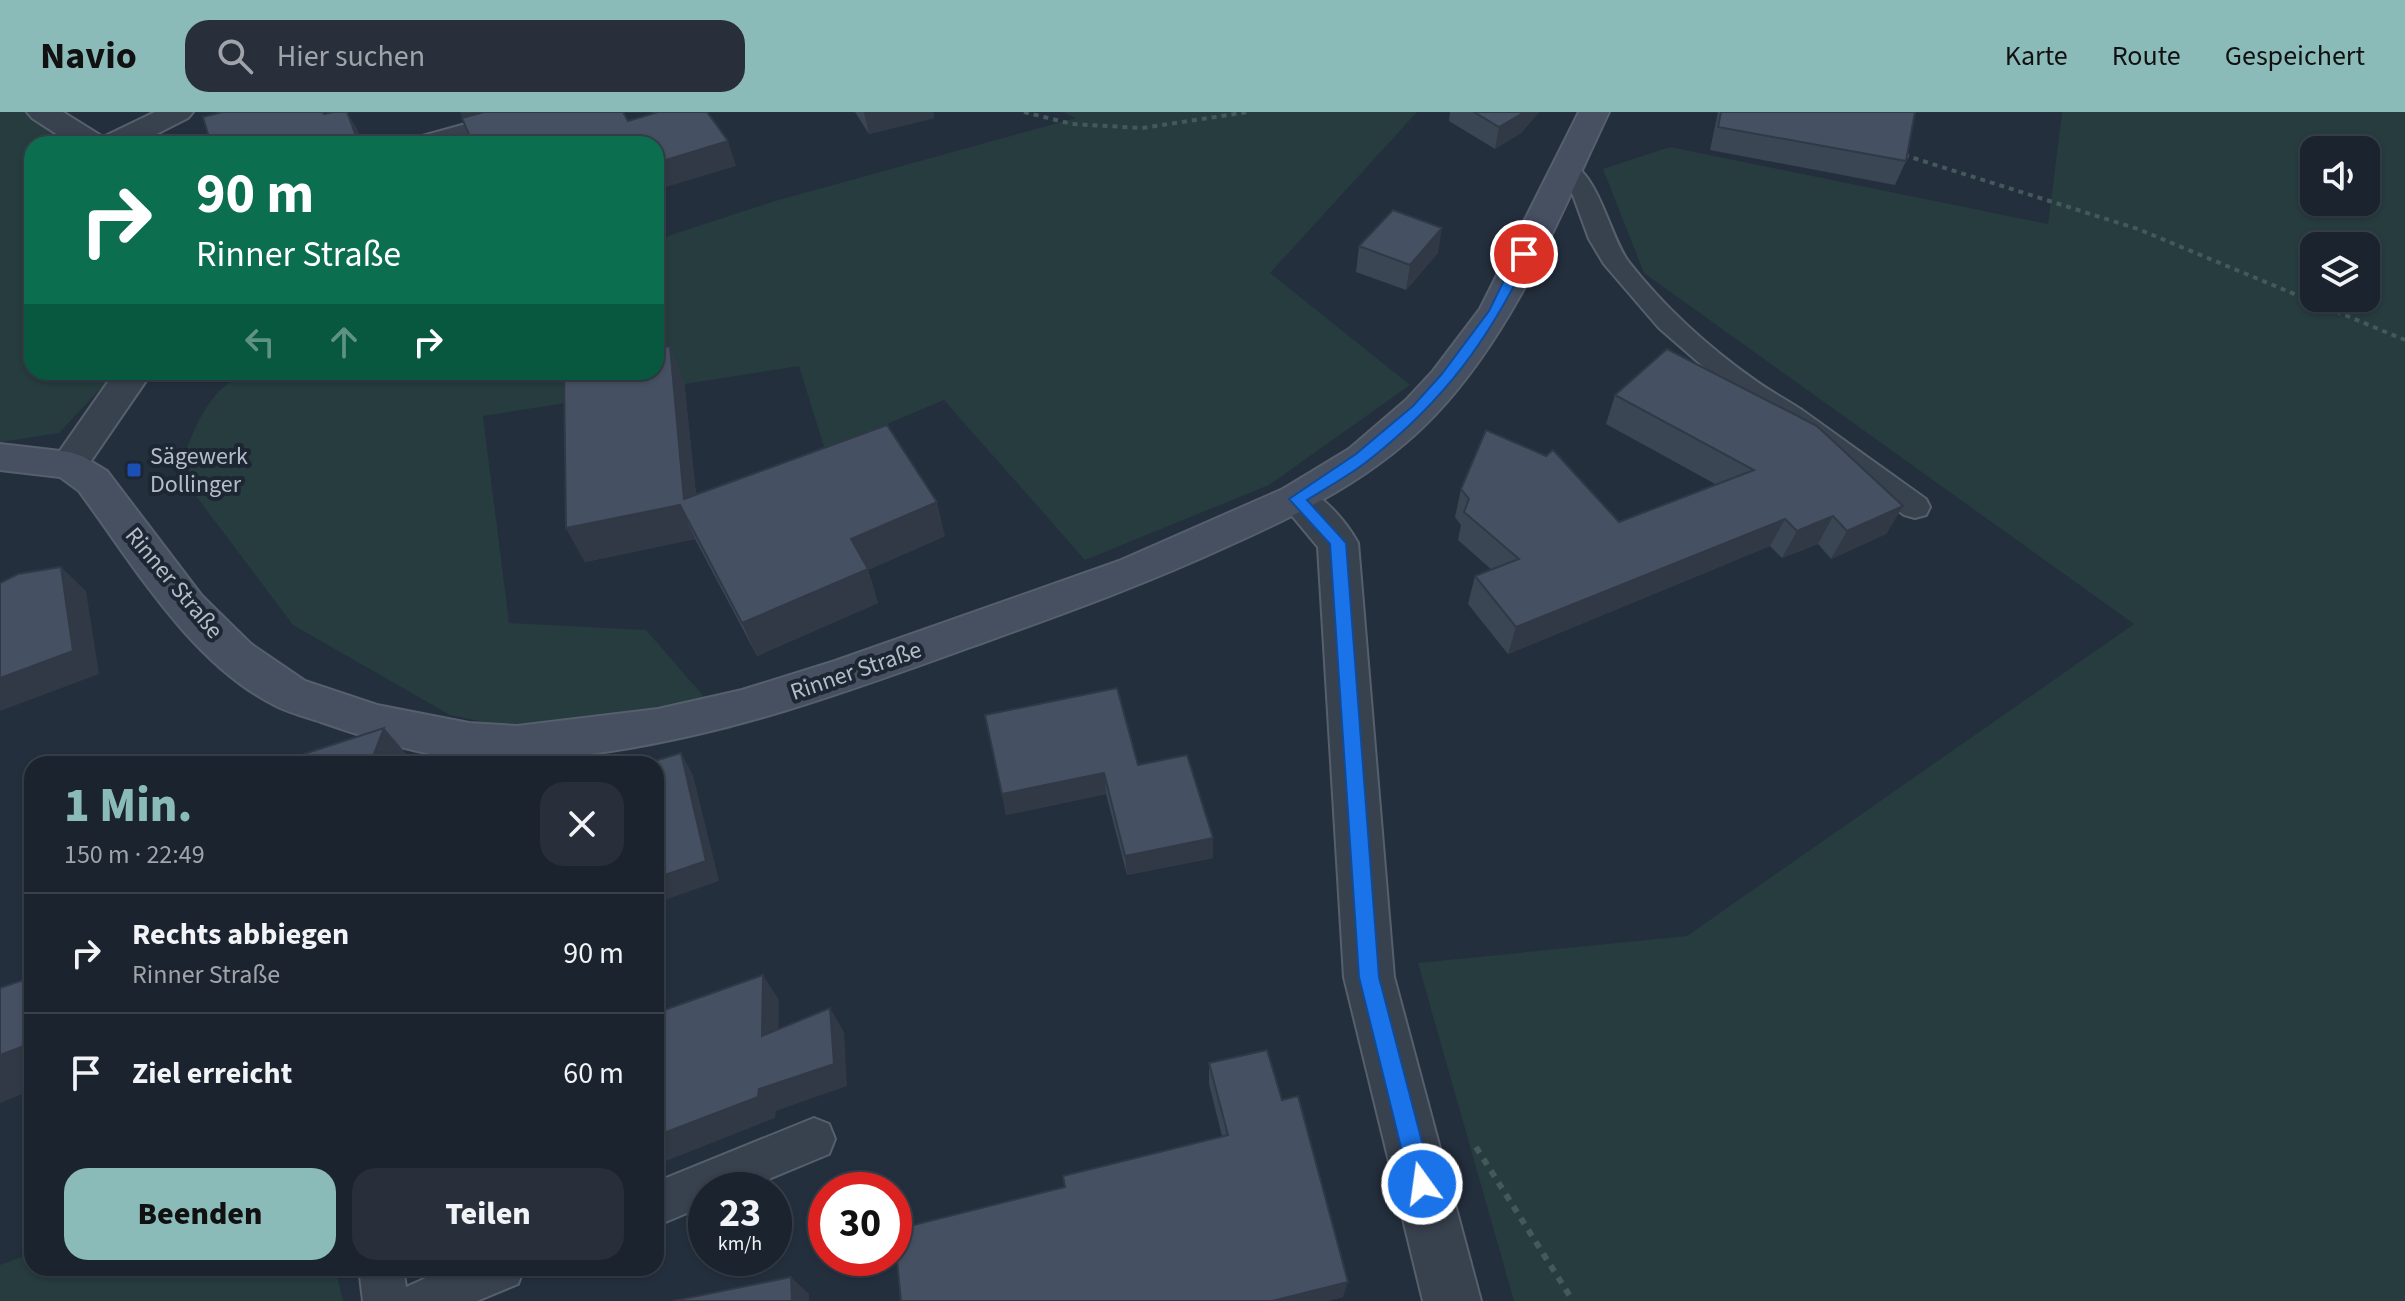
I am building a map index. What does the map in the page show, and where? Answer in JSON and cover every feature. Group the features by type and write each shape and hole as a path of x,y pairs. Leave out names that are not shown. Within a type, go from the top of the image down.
{"main road":[{"name":"Rinner Straße","path":"69,465 93,481 187,607 236,656 290,693 464,753 658,727 742,708 843,676 1133,572 1297,499 1387,439 1446,379 1496,312 1594,112"},
{"path":"0,457 69,465"}],"street":[{"path":"42,112 80,136"},
{"path":"129,136 178,112"},
{"path":"455,136 542,112"},
{"path":"69,465 128,380"},
{"path":"1297,499 1338,543 1369,977 1452,1301"}],"lane":[{"path":"1565,168 1585,194 1602,239 1617,264 1668,322 1746,388 1789,415 1915,507"},
{"path":"664,1201 814,1139"},
{"path":"382,1276 386,1301"},
{"path":"423,1301 483,1276"}],"path":[{"path":"1024,112 1072,124 1142,128 1248,112"},
{"path":"1891,151 2138,229 2405,340"}],"green space":[{"path":"0,112 42,112 80,136 24,136 24,380 109,380 59,433 0,442"},
{"path":"1063,112 1417,112 1270,273 1410,385 1269,485 1085,560 944,400 825,450 799,366 483,416 509,623 646,630 732,729 598,746 450,715 293,625 178,472 204,412 212,399 234,380 664,380 664,237 775,201 1076,118"},
{"path":"2062,112 2405,112 2405,1301 1514,1301 1418,963 1687,936 2134,624 1644,273 1603,169 1670,147 2048,224"},
{"path":"24,1256 24,1276 337,1276 343,1301 0,1301 0,1265"}],"building":[{"path":"222,112 347,112 356,136 209,136 203,117"},
{"path":"484,112 623,112 628,121 658,112 707,112 728,141 664,161 664,136 470,136 462,118"},
{"path":"1474,112 1525,112 1499,127"},
{"path":"1721,112 1915,112 1906,161 1718,127"},
{"path":"1393,210 1442,228 1410,265 1359,246"},
{"path":"670,346 684,499 887,425 937,502 851,539 868,569 742,623 680,505 566,528 564,380 664,380 664,347"},
{"path":"1667,349 1817,426 1903,506 1847,531 1833,516 1797,531 1785,519 1516,627 1475,576 1519,559 1464,512 1469,499 1461,489 1486,430 1546,456 1553,450 1619,522 1754,470 1615,395"},
{"path":"61,567 73,651 0,678 0,583 18,574"},
{"path":"1117,688 1138,765 1187,755 1213,838 1125,856 1104,773 1002,794 985,715"},
{"path":"384,728 373,756 304,754"},
{"path":"681,753 706,861 664,875 664,758"},
{"path":"763,975 762,1036 830,1008 834,1064 759,1089 758,1097 664,1133 664,1010"},
{"path":"24,980 24,1046 0,1055 0,988"},
{"path":"1267,1050 1282,1100 1298,1096 1348,1282 1272,1301 901,1301 899,1276 912,1276 912,1225 1065,1187 1063,1176 1228,1135 1209,1063"},
{"path":"791,1277 792,1301 673,1301"}],"place":[{"name":"Sägewerk Dollinger","path":"134,470"}],"route":[{"path":"1422,1184 1369,977 1338,543 1297,499 1362,458 1419,409 1446,379 1496,312 1524,254"}]}
